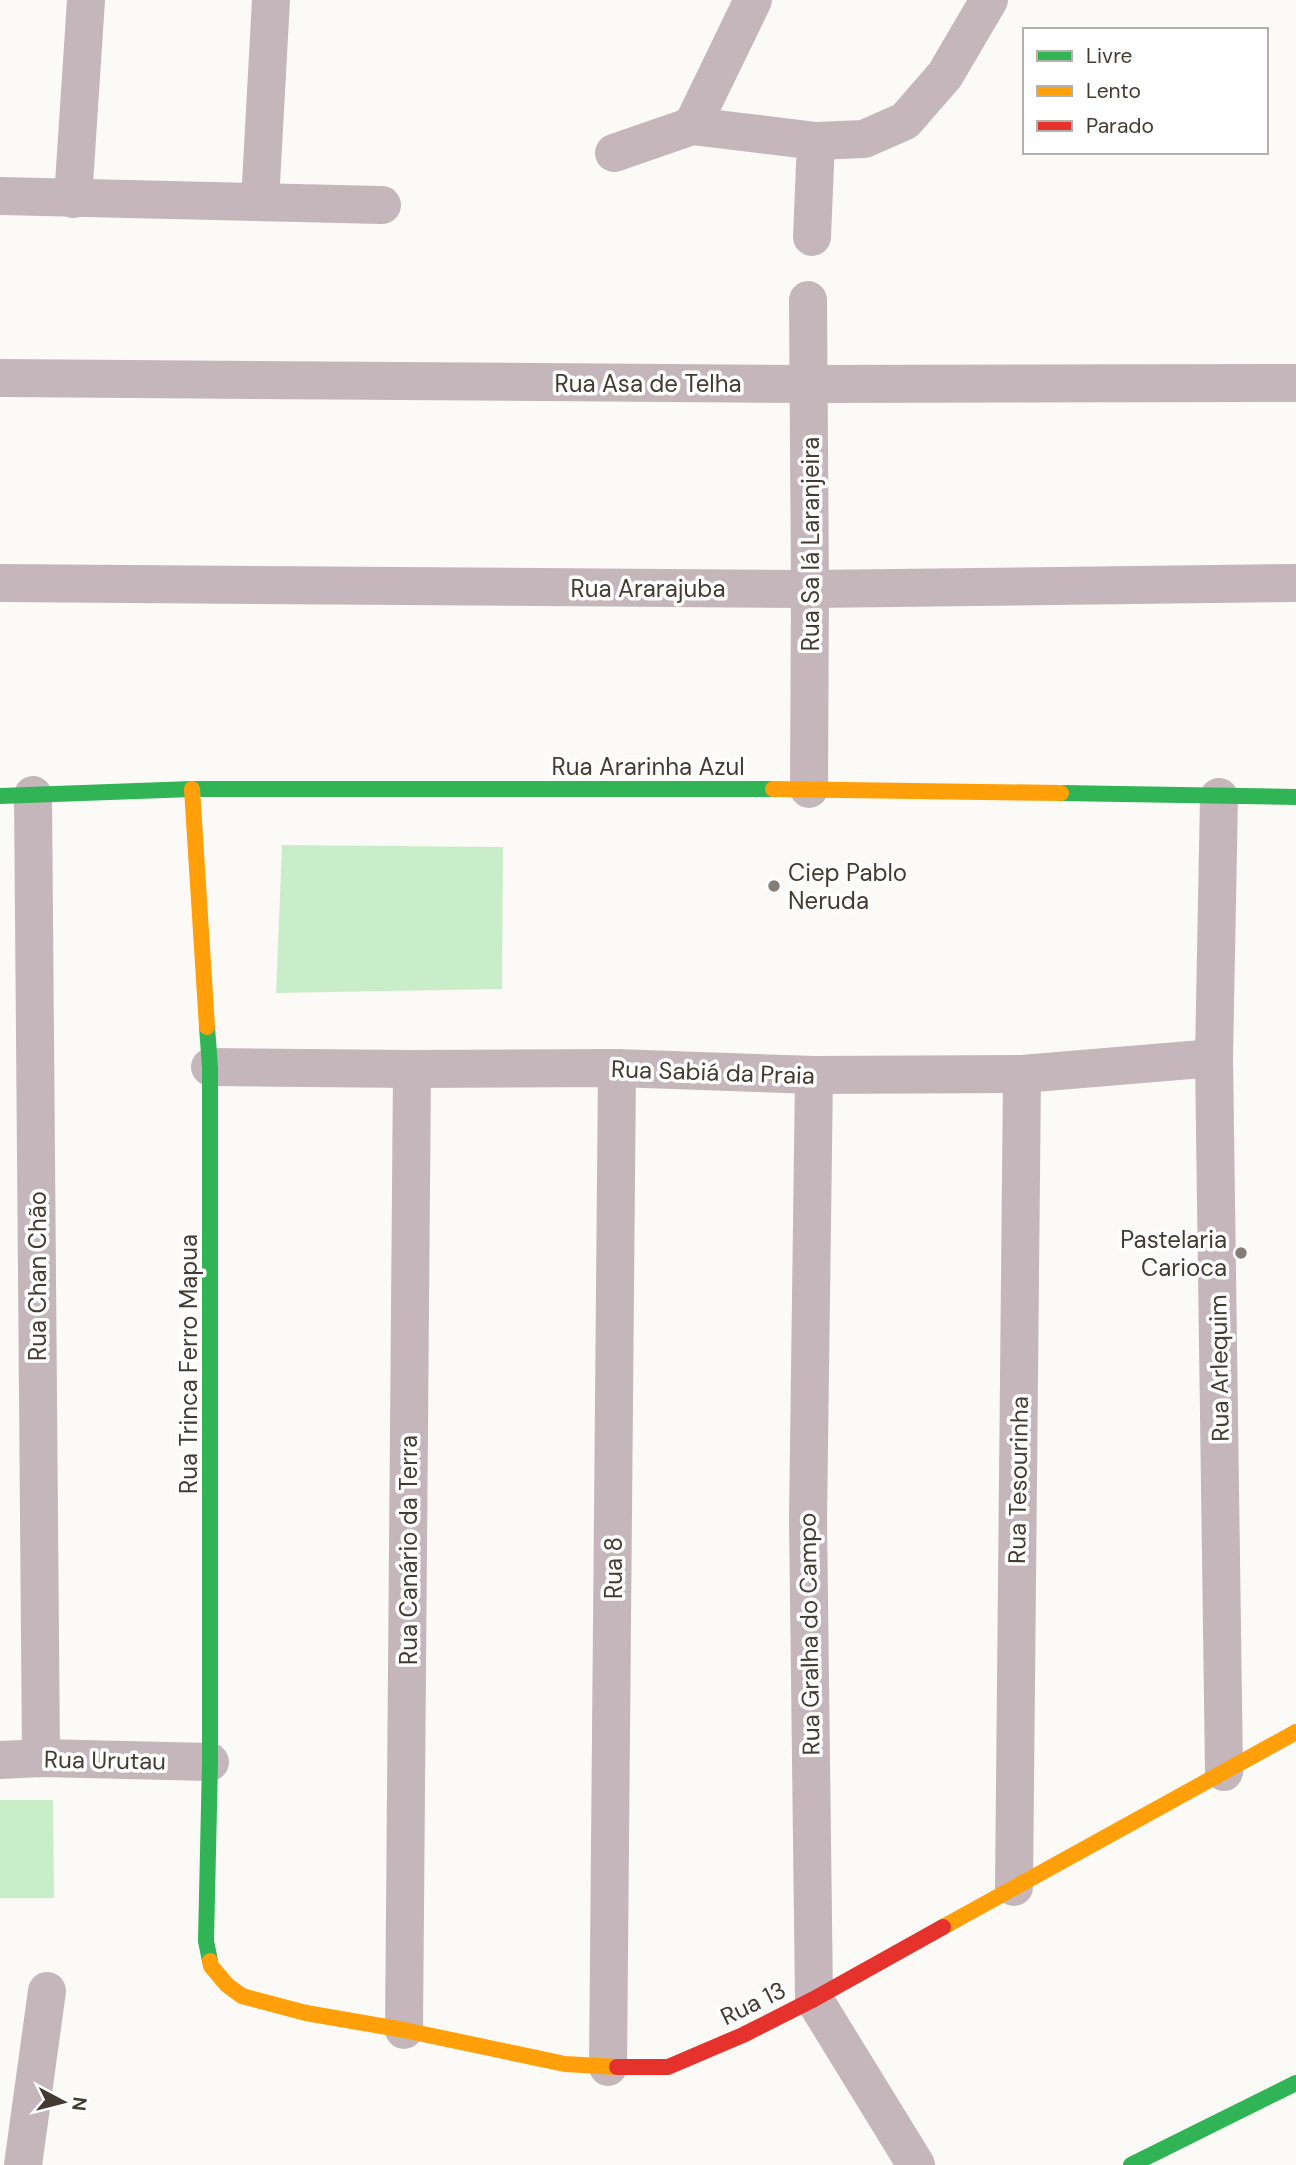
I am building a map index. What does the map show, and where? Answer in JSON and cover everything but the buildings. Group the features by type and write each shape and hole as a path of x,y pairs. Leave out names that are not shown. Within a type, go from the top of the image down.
{"street":[{"path":"73,199 86,0"},
{"path":"260,202 271,0"},
{"path":"692,126 753,0"},
{"path":"614,153 692,126 816,141 864,139 905,121 945,75 989,0"},
{"path":"812,237 816,141"},
{"path":"0,196 382,205"},
{"name":"Rua Sa Iá Laranjeira","path":"808,300 809,789"},
{"name":"Rua Asa de Telha","path":"0,378 810,384 1296,383"},
{"name":"Rua Ararajuba","path":"0,583 810,589 1296,583"},
{"name":"Rua Ararinha Azul","path":"17,795 192,789 809,789 1296,797"},
{"name":"Rua Trinca Ferro Mapua","path":"192,789 210,1067 210,1762 205,1941"},
{"name":"Rua Chan Chão","path":"17,795 41,1758"},
{"name":"Rua Arlequim","path":"1219,797 1214,1058 1224,1772"},
{"name":"Rua Sabiá da Praia","path":"210,1067 617,1068 814,1075 1022,1074 1214,1058"},
{"name":"Rua 8","path":"608,2067 617,1068"},
{"name":"Rua Canário da Terra","path":"404,2030 412,1069"},
{"name":"Rua Tesourinha","path":"1014,1887 1022,1074"},
{"name":"Rua Gralha do Campo","path":"814,1075 808,1520 814,1999"},
{"name":"Rua 13","path":"205,1941 211,1966 227,1985 242,1996 306,2013 404,2030 565,2064 668,2067 743,2035 814,1999 1296,1732"},
{"name":"Rua Urutau","path":"0,1760 41,1758 210,1762"},
{"path":"23,2165 47,1990"},
{"path":"814,1999 916,2165"},
{"path":"1131,2165 1296,2083"}],"green space":[{"path":"282,845 503,847 502,989 276,993"},
{"path":"0,1800 53,1800 54,1898 0,1898"}],"traffic: fast":[{"path":"0,796 192,789 773,789"},
{"path":"1061,793 1296,797"},
{"path":"207,1027 210,1067 210,1762 206,1941 210,1961"},
{"path":"1131,2165 1296,2083"}],"traffic: slow":[{"path":"192,789 207,1027"},
{"path":"773,789 1061,793"},
{"path":"943,1927 1296,1732"},
{"path":"210,1961 227,1985 242,1996 306,2013 404,2030 565,2064 617,2067"}],"traffic: jam":[{"path":"617,2067 668,2067 743,2035 943,1927"}],"place":[{"name":"Ciep Pablo Neruda","path":"774,886"},
{"name":"Pastelaria Carioca","path":"1241,1253"}]}
